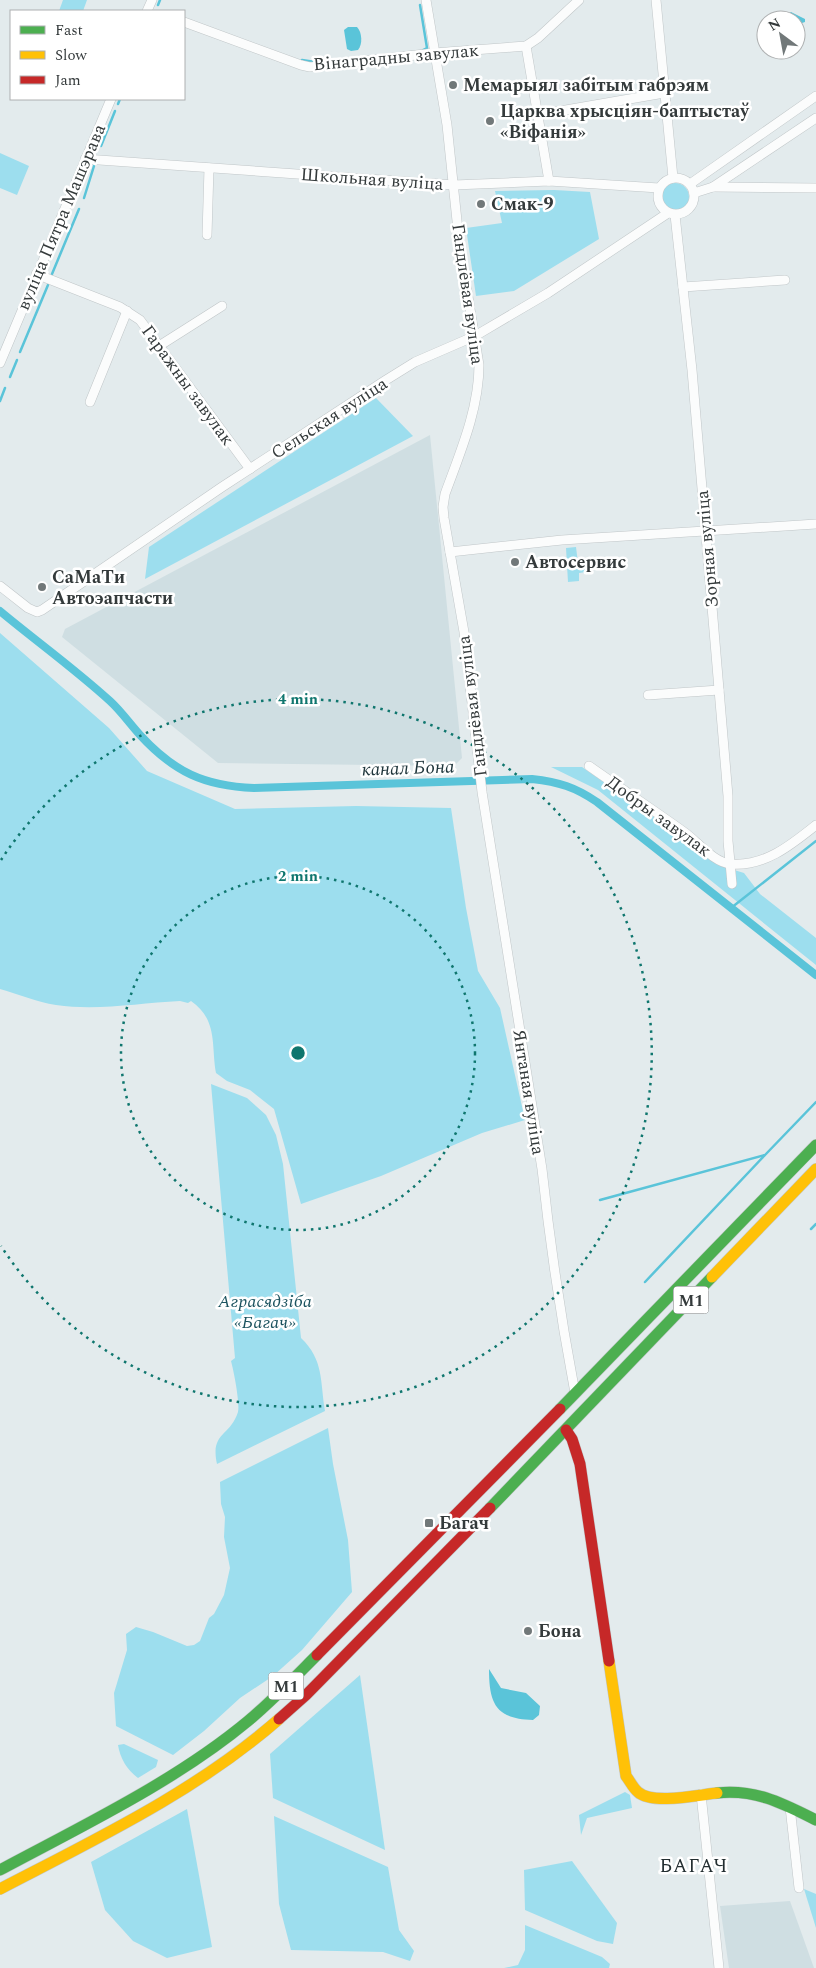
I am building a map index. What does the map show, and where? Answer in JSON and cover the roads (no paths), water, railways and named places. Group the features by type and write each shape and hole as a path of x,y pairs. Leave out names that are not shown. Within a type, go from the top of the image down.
{"main road":[{"name":"М1","path":"0,1870 108,1812 198,1758 248,1721 298,1674 816,1145"},
{"name":"М1","path":"0,1889 118,1828 212,1771 262,1733 306,1695 566,1430 816,1169"},
{"path":"566,1430 572,1439 580,1464 626,1776 641,1794 650,1797 728,1791 751,1792 790,1807 816,1820"}],"street":[{"name":"Гандлёвая вуліца","path":"426,0 447,126 459,240 475,336 479,382 464,444 445,494 443,507 464,632 482,792"},
{"path":"548,181 526,46 538,38 579,0"},
{"path":"656,0 673,178"},
{"name":"Вінаградны завулак","path":"185,22 310,67 434,53 526,46"},
{"path":"537,115 664,93"},
{"path":"690,184 816,96"},
{"name":"вуліца Пятра Машэрава","path":"0,363 111,100"},
{"path":"694,193 713,187 816,118"},
{"name":"Школьная вуліца","path":"85,159 454,185 548,181 659,188"},
{"path":"207,235 209,168"},
{"path":"659,188 667,179 673,178 679,178 690,184 694,193 692,205 682,214 672,214"},
{"path":"713,187 816,188"},
{"name":"Зорная вуліца","path":"659,188 658,202 662,208 672,214 683,286 692,370 728,796 728,842 732,884"},
{"name":"Сельская вуліца","path":"0,586 28,608 37,612 42,610 250,469 415,362 475,336 548,293 672,214"},
{"name":"Гаражны завулак","path":"36,274 120,307 140,320 250,469"},
{"path":"683,286 785,280"},
{"path":"159,346 222,306"},
{"path":"90,402 127,311"},
{"path":"450,552 562,540 816,524"},
{"path":"648,695 718,690"},
{"name":"Добры завулак","path":"589,766 686,834 709,854 731,864"},
{"name":"Янтаная вуліца","path":"482,792 542,1169 547,1221 561,1315 575,1393"},
{"path":"731,864 756,862 779,853 816,825"},
{"path":"701,1794 719,1968"},
{"path":"790,1807 799,1888"}],"waterway":[{"path":"158,5 160,0"},
{"path":"420,5 427,48 423,50"},
{"path":"302,60 315,62"},
{"path":"118,104 120,100"},
{"path":"101,146 115,111"},
{"path":"84,198 94,166"},
{"path":"52,274 79,209"},
{"path":"20,352 48,285"},
{"path":"10,377 17,360"},
{"path":"0,401 5,388"},
{"name":"канал Бона","path":"0,611 110,701 140,735 165,759 191,775 220,784 254,788 532,779 566,786 581,792 597,802 816,975"},
{"path":"731,908 816,841"},
{"path":"600,1200 765,1155 816,1102"},
{"path":"645,1282 764,1156"},
{"path":"811,1229 816,1224"}],"place":[{"name":"Мемарыял забітым габрэям","path":"453,85"},
{"name":"Царква хрысціян-баптыстаў «Віфанія»","path":"490,121"},
{"name":"Смак-9","path":"481,204"},
{"name":"Автосервис","path":"515,562"},
{"name":"СаМаТи Автоэапчасти","path":"42,587"},
{"name":"Багач","path":"429,1523"},
{"name":"Бона","path":"528,1631"}],"district":[{"name":"БАГАЧ","path":"694,1865"}],"park label":[{"name":"Аграсядзіба «Багач»","path":"265,1311"}]}
